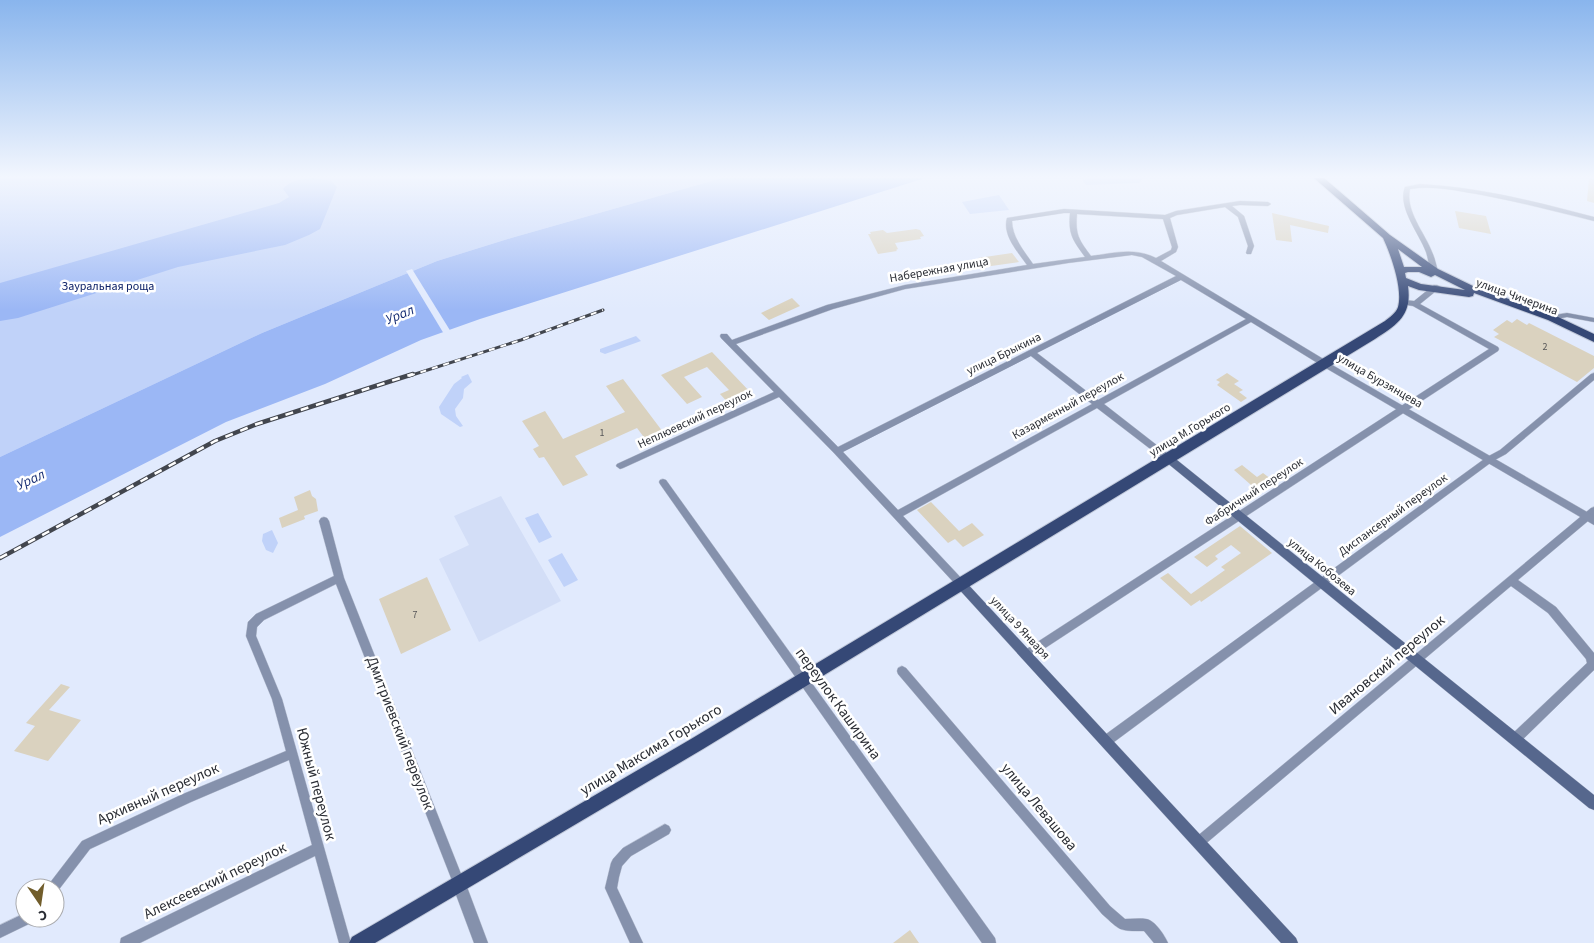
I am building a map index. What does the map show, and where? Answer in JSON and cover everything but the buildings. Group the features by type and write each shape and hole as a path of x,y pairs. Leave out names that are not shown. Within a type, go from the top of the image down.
{"main road":[{"path":"1369,222 1434,281"},
{"path":"1387,237 1392,246 1401,276 1404,302"},
{"path":"1401,276 1408,269 1419,269 1434,281"},
{"path":"1401,276 1413,285 1434,281"},
{"name":"улица Чичерина","path":"1434,281 1503,300 1552,318 1594,338"},
{"name":"улица Чичерина","path":"1434,281 1534,315 1594,344"},
{"name":"улица М.Горького","path":"960,583 1327,365 1388,325 1400,312 1404,302"},
{"name":"улица Кобозева","path":"1169,459 1320,584 1594,803"},
{"name":"улица 9 Января","path":"960,583 1291,943"},
{"name":"улица Максима Горького","path":"358,943 803,680 960,583"}],"street":[{"path":"1008,222 1016,244 1031,267"},
{"path":"1073,222 1072,228 1077,241 1089,258"},
{"path":"1156,261 1174,251 1175,247 1168,222"},
{"path":"1243,222 1251,246 1249,253"},
{"path":"1414,222 1428,251 1434,281 1415,304"},
{"name":"Набережная улица","path":"731,342 830,306 905,287 1089,258 1138,253 1156,261"},
{"name":"улица Бурзянцева","path":"1156,261 1327,365 1592,516"},
{"name":"улица Брыкина","path":"837,451 1181,277"},
{"path":"1404,302 1415,304 1494,349"},
{"path":"1552,318 1567,315 1594,320"},
{"name":"Казарменный переулок","path":"897,516 1251,319"},
{"name":"улица 9 Января","path":"724,336 837,451 960,583"},
{"name":"Фабричный переулок","path":"1026,655 1494,349"},
{"name":"улица Кобозева","path":"1032,354 1169,459"},
{"name":"Диспансерный переулок","path":"1106,740 1490,459 1503,452 1594,376"},
{"name":"Неплюевский переулок","path":"620,466 780,393"},
{"name":"переулок Каширина","path":"662,482 990,943"},
{"name":"Ивановский переулок","path":"1199,842 1510,580 1592,516"},
{"name":"Дмитриевский переулок","path":"324,521 339,578 481,943"},
{"path":"250,636 252,625 260,617 339,578"},
{"path":"1510,580 1552,610 1591,657 1592,665 1515,739"},
{"name":"Южный переулок","path":"250,636 277,699 345,943"},
{"name":"улица Левашова","path":"902,671 1106,910 1122,925 1147,925 1162,943"},
{"name":"Архивный переулок","path":"61,878 86,845 187,798 293,753"},
{"path":"637,943 611,888 613,877 617,863 627,852 665,830"},
{"name":"Алексеевский переулок","path":"126,943 318,848"},
{"path":"0,932 15,925"}],"shaded area":[{"path":"501,496 561,601 479,642 439,559 469,545 454,516"}],"green space":[{"name":"Зауральная роща","path":"0,222 567,222 437,261 262,333 0,457"},
{"path":"636,336 641,341 605,354 600,352 600,349"},
{"path":"468,374 472,382 464,389 463,398 455,409 456,416 463,426 460,427 441,414 439,407 454,384 461,377"},
{"path":"538,513 552,537 539,543 525,518"},
{"path":"272,530 278,543 273,553 266,550 262,541 263,534"},
{"path":"562,553 578,580 564,587 548,560"}],"water":[{"path":"213,222 323,222 320,229 285,245 178,267 18,318 0,321 0,283"},
{"name":"Урал","path":"567,222 786,222 480,319 421,340 325,384 226,422 0,537 0,457 262,333 437,261"}],"pier":[{"path":"412,269 451,332 444,334 406,271"}],"railway":[{"path":"409,376 521,340 603,310"},
{"path":"0,558 215,441 257,424 413,374"}]}
